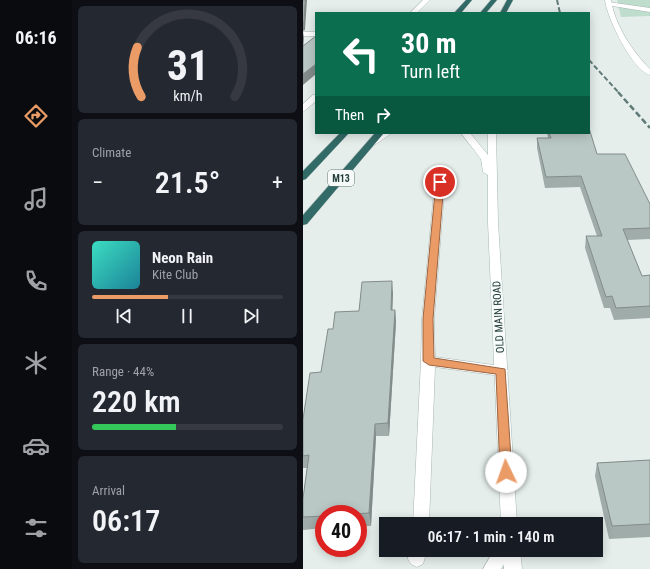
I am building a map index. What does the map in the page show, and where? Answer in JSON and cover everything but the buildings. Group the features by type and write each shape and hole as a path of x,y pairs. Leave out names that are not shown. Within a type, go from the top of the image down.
{"highway":[{"path":"458,12 469,0"},
{"path":"484,12 494,0"},
{"path":"504,12 510,0"},
{"name":"M13","path":"303,178 344,134"},
{"name":"M13","path":"303,222 379,134"}],"street":[{"path":"414,12 427,0"},
{"path":"608,2 650,10"},
{"path":"608,2 618,14 629,48 637,60 650,73"},
{"path":"618,14 650,14"},
{"path":"303,34 315,34"},
{"path":"305,105 315,98"},
{"path":"370,144 386,134"},
{"path":"466,134 486,159 492,189"},
{"name":"OLD MAIN ROAD","path":"492,134 492,189 509,517"},
{"path":"421,517 429,361 428,319 440,182"},
{"path":"429,361 501,371"},
{"path":"492,569 499,557"},
{"path":"512,557 513,569"}],"green space":[{"path":"617,0 650,0 650,16 621,17"}],"railway":[{"path":"557,0 560,12"},
{"path":"590,61 619,93"},
{"path":"618,92 650,128"}],"route":[{"path":"440,182 428,319 427,342 429,361 501,371 506,472"}]}
